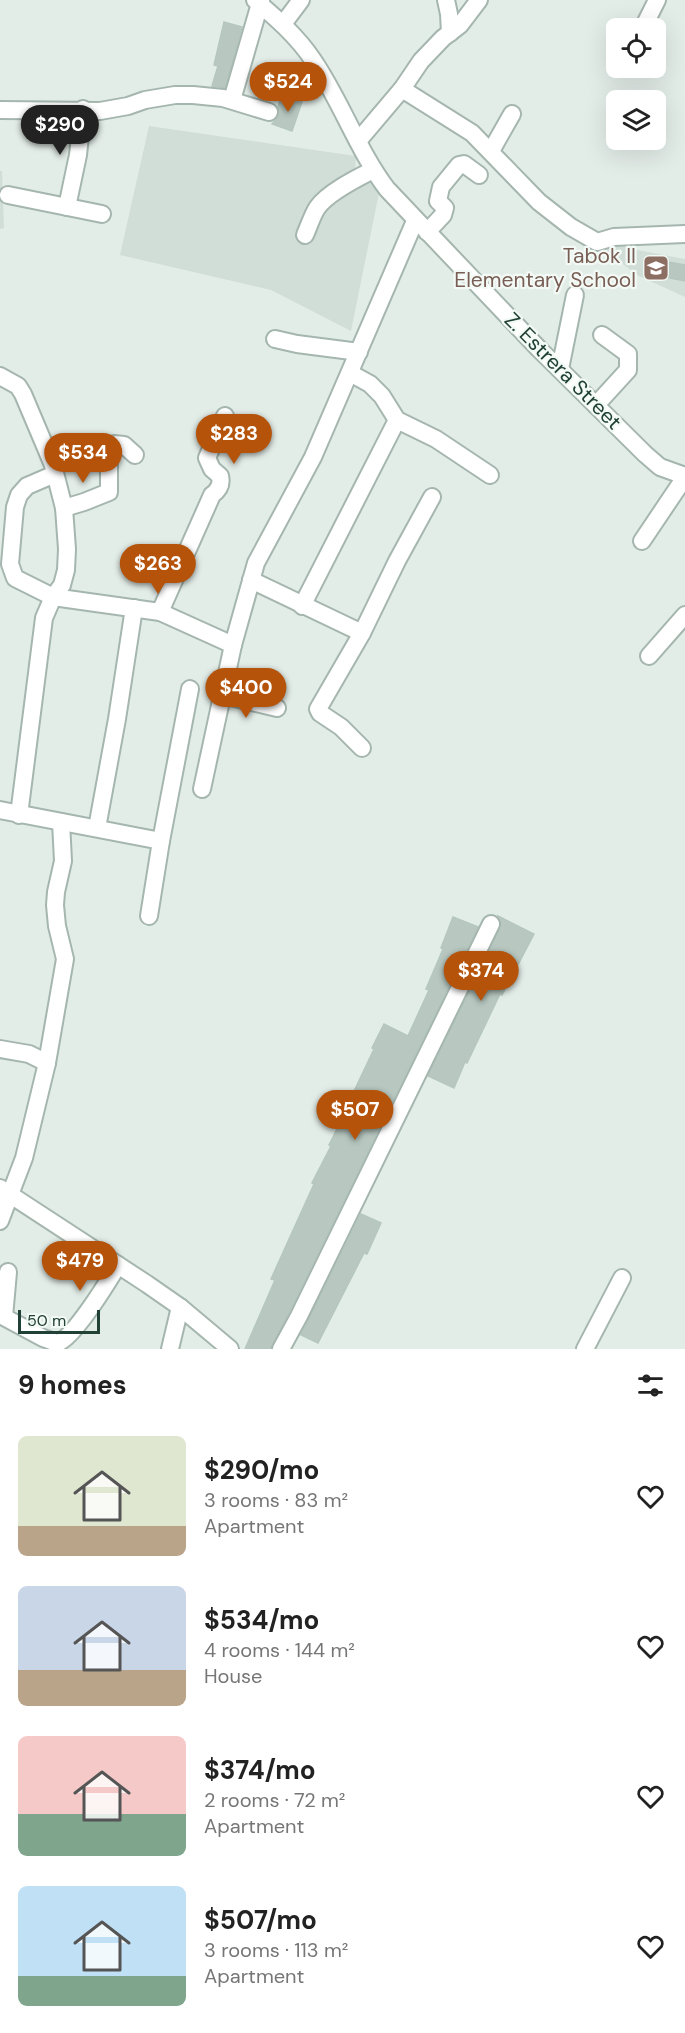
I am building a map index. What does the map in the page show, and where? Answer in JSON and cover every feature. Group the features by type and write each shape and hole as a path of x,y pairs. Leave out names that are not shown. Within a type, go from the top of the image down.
{"street":[{"path":"283,24 301,0"},
{"path":"446,0 450,33"},
{"path":"358,141 402,89 421,61 465,20 479,0"},
{"path":"648,18 657,0"},
{"path":"232,100 258,1"},
{"name":"Z. Estrera Street","path":"258,1 283,24 317,66 373,170 387,189 560,369 660,467 684,476"},
{"path":"402,89 472,133 539,202 571,227 597,243 614,237 685,234"},
{"path":"0,110 100,111 117,109 145,100 175,95 193,95 232,100 269,112"},
{"path":"67,207 78,155 83,110"},
{"path":"491,151 513,114"},
{"path":"202,789 233,645 256,563 313,457 359,352 421,226 443,216 445,208 438,201 439,192 459,165 464,164 479,175"},
{"path":"305,235 318,208 324,201 355,179 373,170"},
{"path":"8,195 102,214"},
{"path":"560,369 574,295"},
{"path":"596,405 628,370 629,361 628,354 602,335"},
{"path":"275,339 359,352"},
{"path":"350,374 370,384 382,396 397,420 436,439 490,475"},
{"path":"0,376 18,386 23,394 54,469 64,508 67,549 66,570 62,585 53,597 45,618 19,815"},
{"path":"159,612 212,495 218,491 221,483 220,476 212,470 207,459 225,416"},
{"path":"302,606 397,420"},
{"path":"135,455 124,445 114,444 54,469 27,486 19,495 15,507 10,564 15,578 53,597 159,612 233,645"},
{"path":"64,508 109,492 109,465"},
{"path":"642,541 684,476"},
{"path":"362,748 318,709 362,633 397,561 432,497"},
{"path":"251,580 362,633"},
{"path":"97,828 134,608"},
{"path":"648,656 685,615"},
{"path":"149,916 190,689"},
{"path":"222,695 277,708"},
{"path":"0,810 161,841"},
{"path":"0,1221 4,1191 24,1158 47,1063 64,958 55,905 63,861 61,822"},
{"path":"281,1349 491,924"},
{"path":"0,1049 29,1053 47,1063"},
{"path":"4,1191 180,1307 230,1349"},
{"path":"8,1272 4,1317 56,1346 67,1339 98,1298 117,1264"},
{"path":"585,1349 622,1278"},
{"path":"170,1349 180,1307"}],"shaded area":[{"path":"149,126 356,156 355,173 380,188 351,331 271,290 120,255"},
{"path":"0,171 2,171 4,228 0,229"},
{"name":"Tabok II Elementary School","path":"612,243 685,259 685,297 639,276 605,251"}],"building":[{"path":"224,22 242,27 225,88 212,86 218,66 214,65"},
{"path":"282,95 302,102 292,131 272,124 279,116 278,107"},
{"name":"Tabok II Elementary School","path":"668,262 685,265 685,281 665,277"},
{"path":"498,916 534,934 502,995 500,994 454,1088 428,1076 500,929 501,923"},
{"path":"453,917 478,927 271,1349 245,1349 275,1280 271,1279 314,1184 312,1183 331,1146 329,1145 374,1049 372,1048 384,1024 408,1036 429,990 426,989 443,949 441,948"},
{"path":"361,1214 381,1223 367,1254 364,1253 318,1343 301,1335"}],"place":[{"name":"Tabok II Elementary School","path":"656,268"}]}
